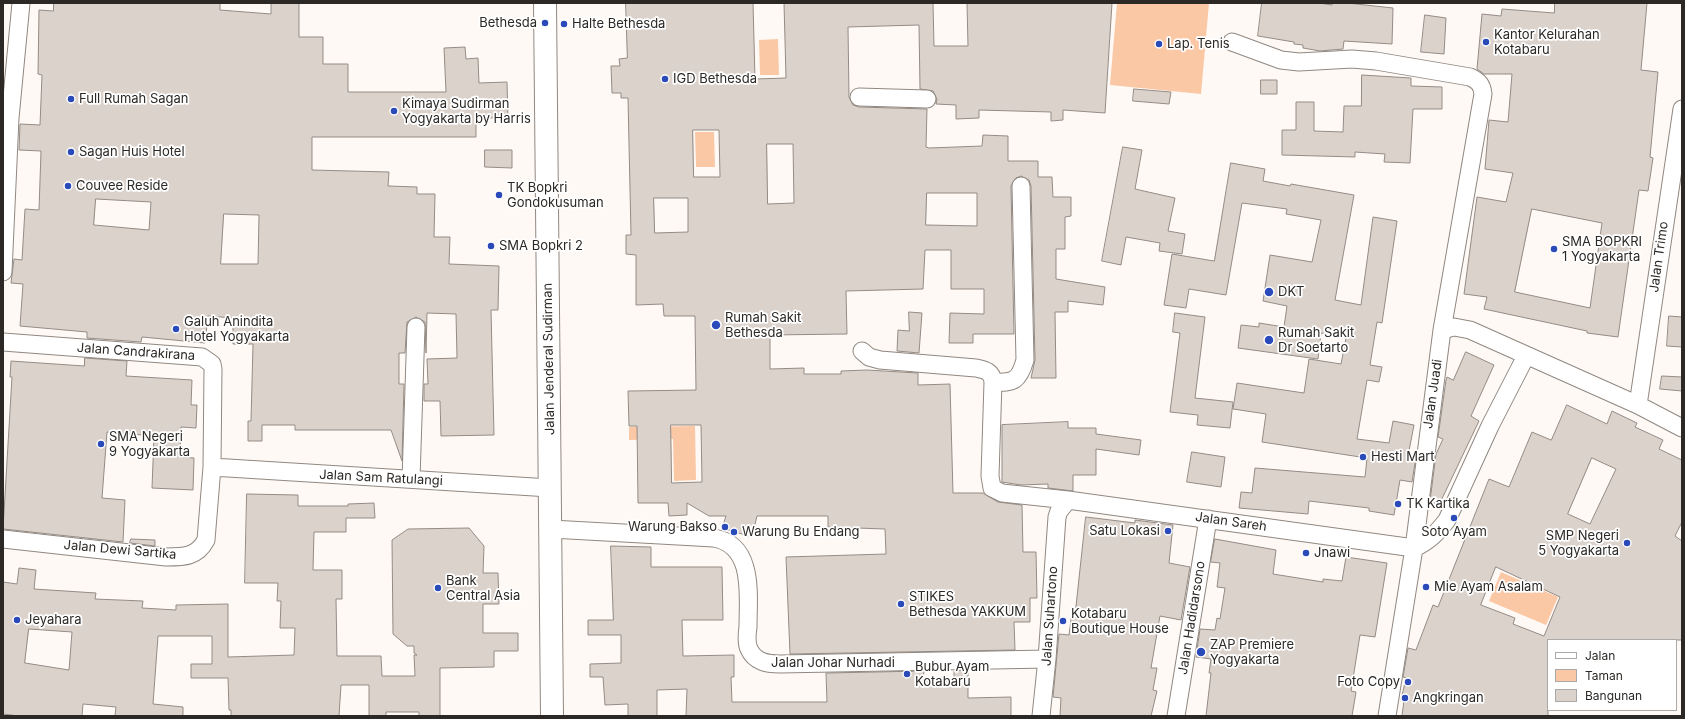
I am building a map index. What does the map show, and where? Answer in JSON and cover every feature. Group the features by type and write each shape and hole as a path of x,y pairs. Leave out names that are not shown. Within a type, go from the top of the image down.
{"main road":[{"name":"Jalan Jenderal Sudirman","path":"545,3 552,716"}],"street":[{"path":"3,272 6,118 22,3"},
{"name":"Jalan Juadi","path":"1232,42 1281,60 1299,62 1352,59 1376,61 1470,77 1482,86 1483,94 1442,330 1414,548 1387,716"},
{"path":"860,96 926,99"},
{"name":"Jalan Trimo","path":"1638,405 1678,162 1682,109"},
{"path":"862,351 869,357 880,360 976,368 990,372 993,382 1008,383 1021,374 1025,360 1021,186"},
{"path":"411,480 416,327"},
{"path":"1442,330 1454,327 1470,330 1638,405 1682,428"},
{"name":"Jalan Candrakirana","path":"3,342 207,358 212,364 213,369 212,467"},
{"path":"1414,548 1427,542 1437,534 1447,520 1490,426 1526,356"},
{"name":"Jalan Sareh","path":"993,382 990,476 992,488 1002,492 1414,548"},
{"name":"Jalan Sam Ratulangi","path":"212,467 550,488"},
{"name":"Jalan Dewi Sartika","path":"3,539 166,557 189,555 201,549 206,540 212,467"},
{"name":"Jalan Suhartono","path":"1041,716 1047,659 1057,517 1059,511 1068,500"},
{"name":"Jalan Hadidarsono","path":"1176,716 1208,519"},
{"name":"Jalan Johar Nurhadi","path":"551,530 714,538 727,542 740,556 747,576 749,649 758,660 764,663 780,664 1047,659"}],"green space":[{"name":"Lap. Tenis","path":"1117,3 1209,3 1201,94 1110,85"},
{"path":"778,39 779,75 760,75 759,40"},
{"path":"695,132 714,132 715,167 696,167"},
{"path":"695,426 696,480 674,481 673,439 629,440 629,427"},
{"path":"1501,572 1558,597 1546,625 1489,601"}],"building":[{"path":"54,3 220,3 220,10 271,14 271,3 299,3 299,37 323,37 323,64 348,64 348,92 446,92 444,48 465,47 466,59 478,58 479,83 507,82 508,118 476,118 476,137 312,137 312,170 389,172 388,186 417,187 417,194 435,194 434,237 450,237 449,264 499,266 498,310 491,310 494,435 441,436 440,401 424,401 424,384 428,384 427,359 457,358 456,314 427,313 426,353 425,322 416,317 407,322 405,353 399,353 399,384 404,384 402,461 391,430 295,430 295,425 262,425 262,441 248,441 248,421 251,421 253,344 233,344 233,318 208,316 205,343 142,337 141,342 87,338 87,332 20,326 23,284 11,283 14,259 22,260 25,209 39,210 41,151 19,150 20,124 40,125 42,75 38,74 39,10 53,11","holes":["96,199 151,202 149,230 94,225","224,214 259,215 258,264 221,264"]},
{"name":"Rumah Sakit Bethesda","path":"626,3 753,3 755,79 786,78 784,3 933,3 934,46 968,46 967,3 1112,3 1105,113 1063,110 1063,120 1051,121 1051,112 979,110 979,118 956,119 956,105 936,104 937,99 933,91 920,89 919,25 848,27 849,97 853,105 859,107 927,109 926,147 929,148 982,146 983,135 1008,136 1008,161 1038,161 1038,177 1052,177 1053,197 1071,197 1071,216 1065,217 1065,249 1056,249 1056,279 1105,287 1103,305 1068,301 1068,312 1055,312 1056,378 1031,378 1035,360 1031,186 1029,180 1021,176 1016,178 1011,186 1014,334 973,334 973,343 949,343 950,313 984,314 984,289 951,289 951,250 925,250 923,289 846,291 847,334 770,335 770,369 804,368 804,374 841,374 841,371 867,370 918,373 918,385 950,384 953,493 983,493 998,502 1022,505 1023,552 1036,552 1037,598 1030,598 1030,622 1014,622 1015,650 790,654 786,557 886,554 885,529 828,527 828,516 757,516 752,537 722,528 726,516 709,516 687,503 687,515 669,516 668,503 638,503 637,426 629,426 628,391 696,390 695,316 664,316 663,304 636,305 636,255 626,254 626,235 631,235 628,98 621,98 621,93 612,93 611,66 620,66 619,59 627,58","holes":["693,130 719,130 720,177 694,177","767,144 793,144 794,203 768,204","927,193 977,193 977,226 926,225","654,198 688,198 688,232 655,233","671,425 701,425 702,482 672,483"]},
{"path":"1262,3 1319,3 1332,5 1333,3 1347,3 1393,8 1392,44 1344,41 1343,49 1320,51 1303,48 1303,45 1294,44 1294,42 1258,36"},
{"path":"1555,3 1647,3 1641,70 1658,72 1650,157 1653,158 1648,191 1639,190 1618,337 1587,333 1587,331 1484,309 1487,297 1464,294 1477,197 1506,202 1513,173 1485,169 1489,120 1508,122 1512,74 1484,74 1477,69 1482,14 1501,16 1502,9 1554,13","holes":["1532,209 1602,223 1590,308 1515,292"]},
{"path":"1425,15 1446,18 1444,54 1421,52"},
{"path":"1362,75 1411,78 1411,86 1442,87 1442,109 1413,109 1410,163 1384,162 1385,154 1355,152 1355,157 1282,155 1282,130 1296,130 1296,102 1314,102 1314,131 1343,132 1344,106 1361,106"},
{"path":"1261,80 1277,80 1277,94 1261,94"},
{"path":"1134,89 1171,92 1169,104 1133,101"},
{"path":"1123,147 1142,150 1135,189 1175,198 1168,231 1185,234 1182,254 1159,251 1160,243 1126,237 1121,265 1102,261"},
{"path":"485,150 512,150 512,168 485,167"},
{"path":"1231,163 1265,169 1263,181 1290,186 1291,184 1354,195 1335,300 1361,305 1373,217 1397,221 1382,323 1377,322 1370,365 1382,367 1379,382 1367,380 1357,439 1389,443 1393,421 1414,425 1408,456 1416,457 1412,482 1400,480 1394,515 1369,511 1369,508 1309,501 1308,514 1239,508 1241,492 1252,493 1255,468 1365,477 1367,458 1262,442 1266,414 1233,409 1237,383 1304,393 1309,359 1341,364 1346,338 1321,333 1318,359 1238,348 1241,325 1259,327 1259,323 1284,327 1287,306 1263,301 1270,255 1312,262 1321,220 1286,214 1287,209 1242,203 1226,295 1189,289 1186,308 1164,305 1172,254 1214,261"},
{"path":"909,312 922,313 919,353 897,351 898,330 909,331"},
{"path":"1175,313 1205,317 1195,398 1233,402 1230,428 1197,425 1198,415 1170,412 1180,333 1173,332"},
{"path":"1669,316 1682,317 1682,347 1667,346"},
{"path":"1466,352 1494,365 1471,416 1479,421 1439,505 1430,501 1436,454 1443,439 1438,437 1446,380 1447,377 1453,380"},
{"name":"SMA Negeri 9 Yogyakarta","path":"85,358 127,361 126,376 192,380 191,405 197,405 196,428 181,427 180,457 194,458 193,490 152,488 154,436 107,432 102,498 125,500 123,542 3,529 12,377 10,377 11,361 84,366"},
{"path":"1662,376 1682,377 1682,391 1660,389"},
{"path":"1567,405 1607,424 1612,411 1637,423 1635,427 1663,440 1659,449 1682,460 1682,522 1675,536 1682,541 1682,640 1547,639 1548,716 1402,716 1404,700 1401,700 1406,678 1403,677 1408,648 1416,650 1433,605 1438,607 1489,479 1509,487 1532,432 1551,440","holes":["1592,458 1616,469 1590,524 1568,514","1496,567 1560,597 1544,636 1513,624 1515,618 1481,605"]},
{"path":"1068,422 1068,428 1096,428 1096,434 1141,440 1139,455 1096,449 1096,475 1073,475 1073,491 1048,488 1048,484 1021,485 1002,482 1002,425"},
{"path":"1192,452 1225,457 1221,487 1187,482"},
{"path":"247,494 298,495 298,506 348,506 348,504 374,503 375,518 346,518 346,532 314,532 313,570 342,570 342,599 336,599 337,656 381,656 382,676 415,676 414,655 417,655 414,653 414,646 407,646 393,634 392,540 408,529 469,528 484,546 483,573 498,573 499,604 483,604 483,633 518,633 518,651 494,651 494,667 440,668 440,716 419,716 419,712 386,712 386,716 369,716 369,685 341,685 339,716 231,716 231,710 229,710 228,678 191,678 191,664 212,664 212,636 158,636 153,704 183,707 183,716 115,716 116,707 83,704 82,716 19,716 3,714 3,582 17,584 19,568 36,570 34,589 96,593 95,599 143,601 142,608 176,610 176,605 228,604 228,657 294,655 295,628 280,628 281,601 277,601 278,583 245,583","holes":["29,629 72,632 69,670 25,663"]},
{"path":"1086,517 1135,523 1135,520 1173,525 1169,563 1190,567 1181,620 1160,616 1151,668 1157,668 1153,690 1157,691 1151,716 1060,716 1061,698 1053,697 1059,634 1069,635 1072,612 1075,612"},
{"path":"131,539 155,540 155,546 130,543"},
{"path":"1215,539 1276,550 1273,574 1323,582 1323,579 1342,581 1346,557 1387,563 1375,637 1360,635 1351,691 1356,692 1352,716 1206,716 1211,673 1209,673 1211,659 1196,657 1200,629 1215,630 1217,618 1220,619 1225,588 1217,587 1220,563 1211,562"},
{"path":"611,546 651,547 651,567 722,567 723,620 682,620 683,656 734,655 734,677 731,677 732,702 827,702 826,673 924,671 923,681 954,681 954,671 968,670 968,698 1011,697 1011,716 686,716 687,689 657,690 657,716 628,716 628,704 605,705 603,677 590,677 590,664 621,663 621,635 588,635 588,620 613,620"}],"place":[{"name":"Bethesda","path":"545,23"},
{"name":"Halte Bethesda","path":"564,24"},
{"name":"Kantor Kelurahan Kotabaru","path":"1486,42"},
{"name":"Lap. Tenis","path":"1159,44"},
{"name":"IGD Bethesda","path":"665,79"},
{"name":"Full Rumah Sagan","path":"71,99"},
{"name":"Kimaya Sudirman Yogyakarta by Harris","path":"394,111"},
{"name":"Sagan Huis Hotel","path":"71,152"},
{"name":"Couvee Reside","path":"68,186"},
{"name":"TK Bopkri Gondokusuman","path":"499,195"},
{"name":"SMA Bopkri 2","path":"491,246"},
{"name":"SMA BOPKRI 1 Yogyakarta","path":"1554,249"},
{"name":"DKT","path":"1269,292"},
{"name":"Rumah Sakit Bethesda","path":"716,325"},
{"name":"Galuh Anindita Hotel Yogyakarta","path":"176,329"},
{"name":"Rumah Sakit Dr Soetarto","path":"1269,340"},
{"name":"SMA Negeri 9 Yogyakarta","path":"101,444"},
{"name":"Hesti Mart","path":"1363,457"},
{"name":"TK Kartika","path":"1398,504"},
{"name":"Soto Ayam","path":"1454,518"},
{"name":"Warung Bakso","path":"725,527"},
{"name":"Satu Lokasi","path":"1168,531"},
{"name":"Warung Bu Endang","path":"734,532"},
{"name":"SMP Negeri 5 Yogyakarta","path":"1627,543"},
{"name":"Jnawi","path":"1306,553"},
{"name":"Mie Ayam Asalam","path":"1426,587"},
{"name":"Bank Central Asia","path":"438,588"},
{"name":"STIKES Bethesda YAKKUM","path":"901,604"},
{"name":"Jeyahara","path":"17,620"},
{"name":"Kotabaru Boutique House","path":"1063,621"},
{"name":"ZAP Premiere Yogyakarta","path":"1201,652"},
{"name":"Bubur Ayam Kotabaru","path":"907,674"},
{"name":"Foto Copy","path":"1408,682"},
{"name":"Angkringan","path":"1405,698"}]}
